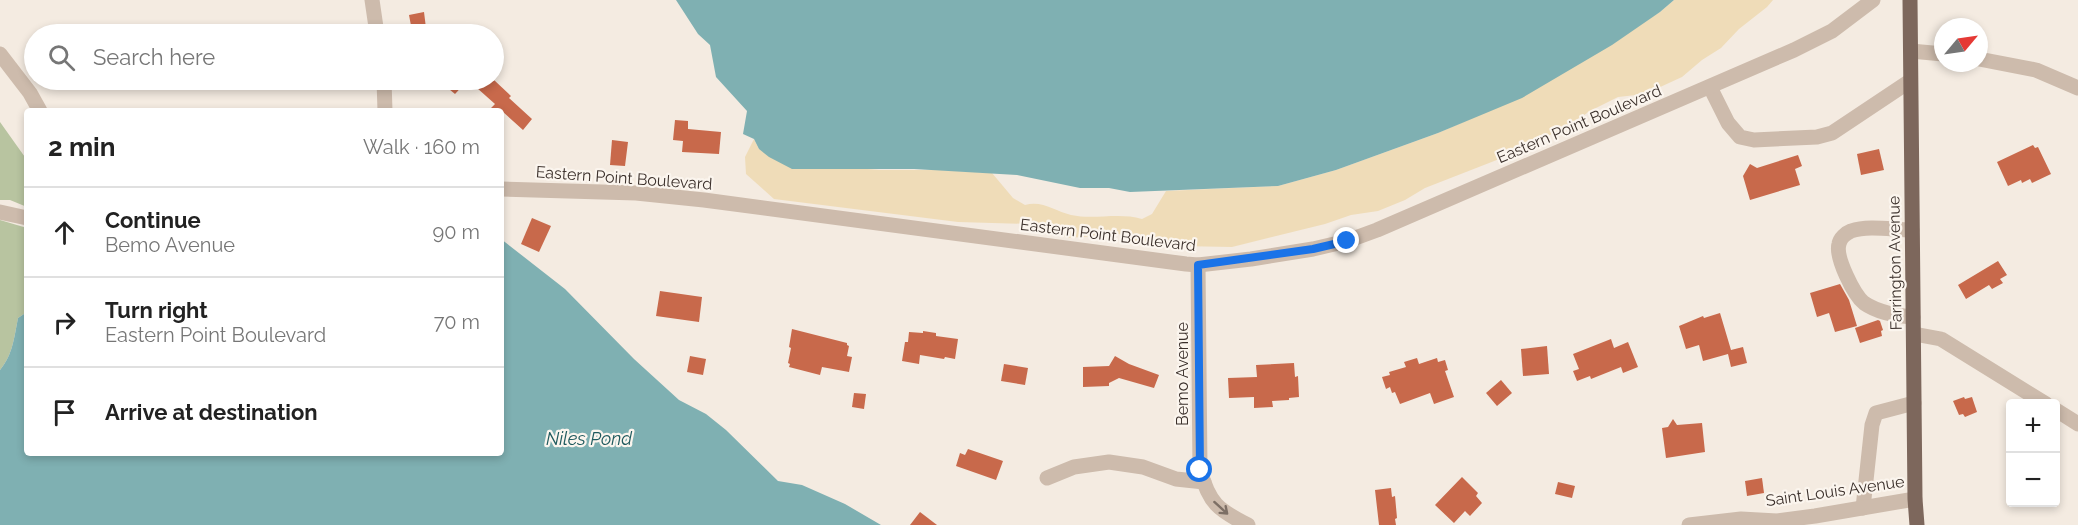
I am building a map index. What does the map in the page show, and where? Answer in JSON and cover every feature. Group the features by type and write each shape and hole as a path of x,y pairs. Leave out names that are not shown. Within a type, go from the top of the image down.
{"main road":[{"name":"Farrington Avenue","path":"1910,0 1917,525"}],"street":[{"path":"372,0 376,24"},
{"name":"Eastern Point Boulevard","path":"504,189 636,193 704,200 1198,265 1313,249 1367,234 1710,87 1824,35 1873,0"},
{"path":"1911,51 1934,53"},
{"path":"0,54 24,85"},
{"path":"1988,61 2036,70 2078,88"},
{"path":"1710,87 1728,123 1740,137 1754,140 1832,133 1910,81"},
{"path":"28,90 38,108"},
{"path":"384,90 385,108"},
{"path":"0,212 24,217"},
{"path":"1912,230 1850,231 1842,237 1838,252 1857,296 1866,304 1899,316 1913,317"},
{"name":"Bemo Avenue","path":"1198,265 1200,470 1204,482"},
{"path":"1914,334 1941,339 2038,399"},
{"path":"1863,508 1872,425 1876,413 1914,402"},
{"path":"2060,413 2078,424"},
{"path":"1047,478 1074,467 1110,462 1143,467 1176,479 1204,482 1206,492 1220,510 1248,525"},
{"name":"Saint Louis Avenue","path":"1689,525 1741,519 1777,523 1915,499"}],"green space":[{"path":"0,122 24,156 24,206 10,200 0,200"},
{"path":"0,220 24,227 24,314 18,318 10,352 0,370"}],"sand":[{"path":"1674,0 1773,0 1721,48 1682,77 1645,94 1618,97 1560,130 1507,156 1425,188 1405,200 1378,211 1351,215 1325,224 1232,247 1135,242 1119,234 1069,238 1030,224 958,222 774,199 746,174 745,157 754,139 759,149 845,167 992,173 1013,198 1025,205 1043,205 1071,215 1124,216 1142,219 1152,214 1166,191 1278,186 1336,170 1438,133 1486,112 1660,12"}],"water":[{"path":"676,0 1674,0 1612,45 1522,98 1438,133 1336,170 1278,186 1130,192 1109,188 1080,188 1017,175 914,169 792,169 769,157 759,149 754,139 743,134 747,111 716,77 710,45 698,34"},
{"name":"Niles Pond","path":"504,241 565,289 634,359 679,400 706,414 726,430 778,481 802,485 845,504 881,525 0,525 0,370 10,352 18,318 24,314 24,456 504,456"}],"building":[{"path":"424,12 426,24 411,24 409,15"},
{"path":"504,89 511,96 509,98 532,119 523,130 504,113 504,108 491,108 495,104 479,90"},
{"path":"675,120 688,121 688,129 721,132 719,154 682,152 683,141 673,140"},
{"path":"612,140 628,142 625,166 610,165"},
{"path":"2033,145 2035,148 2038,147 2051,174 2032,183 2030,179 2022,183 2021,180 2008,186 1997,162"},
{"path":"1879,149 1884,170 1861,175 1857,154"},
{"path":"1798,155 1802,166 1795,169 1800,185 1750,200 1743,176 1750,164 1757,168"},
{"path":"532,218 551,226 539,252 521,244"},
{"path":"1998,261 2007,275 2000,279 2003,283 1992,289 1989,285 1966,299 1958,285"},
{"path":"1840,284 1849,300 1857,326 1835,332 1829,313 1817,317 1810,293"},
{"path":"660,291 702,297 699,322 656,316"},
{"path":"1720,313 1731,350 1743,347 1747,363 1731,367 1728,354 1703,361 1699,345 1686,349 1679,326 1703,316 1704,318"},
{"path":"1878,320 1883,330 1881,331 1882,336 1860,343 1855,328"},
{"path":"792,329 847,343 849,346 847,356 852,357 849,372 822,367 820,375 789,367"},
{"path":"923,331 936,333 936,336 958,339 955,359 920,355 919,364 902,361 909,332 923,333"},
{"path":"1611,339 1614,348 1628,342 1638,367 1623,373 1621,367 1591,379 1590,376 1577,381 1573,371 1579,369 1573,354"},
{"path":"1547,346 1549,374 1523,376 1521,349"},
{"path":"690,356 706,359 703,375 687,372"},
{"path":"1115,356 1159,375 1154,388 1119,378 1109,383 1109,386 1083,387 1083,367 1109,366"},
{"path":"1417,358 1419,364 1437,358 1438,362 1445,360 1448,370 1445,371 1454,397 1434,404 1430,393 1400,404 1395,392 1392,393 1390,387 1386,389 1382,377 1390,375 1389,372 1406,367 1404,362"},
{"path":"1294,363 1295,377 1298,376 1299,397 1272,401 1273,407 1254,408 1254,397 1229,398 1228,378 1257,377 1256,365"},
{"path":"1004,364 1028,368 1025,385 1001,381"},
{"path":"1501,380 1512,393 1497,406 1486,393"},
{"path":"854,393 866,394 864,409 852,407"},
{"path":"1964,397 1965,399 1972,397 1977,412 1965,417 1963,414 1959,415 1953,401"},
{"path":"1673,419 1677,425 1702,423 1705,452 1666,458 1662,428 1668,427"},
{"path":"968,449 1003,461 996,480 956,466 960,453 965,455"},
{"path":"1462,477 1478,493 1476,496 1482,503 1470,516 1465,511 1454,523 1435,505"},
{"path":"1762,478 1764,493 1747,496 1745,481"},
{"path":"1558,482 1575,486 1572,498 1555,494"},
{"path":"1391,488 1392,497 1395,496 1396,525 1379,525 1375,490"},
{"path":"920,512 937,525 910,525"}],"route":[{"path":"1200,470 1198,265 1251,259 1347,241"}]}
